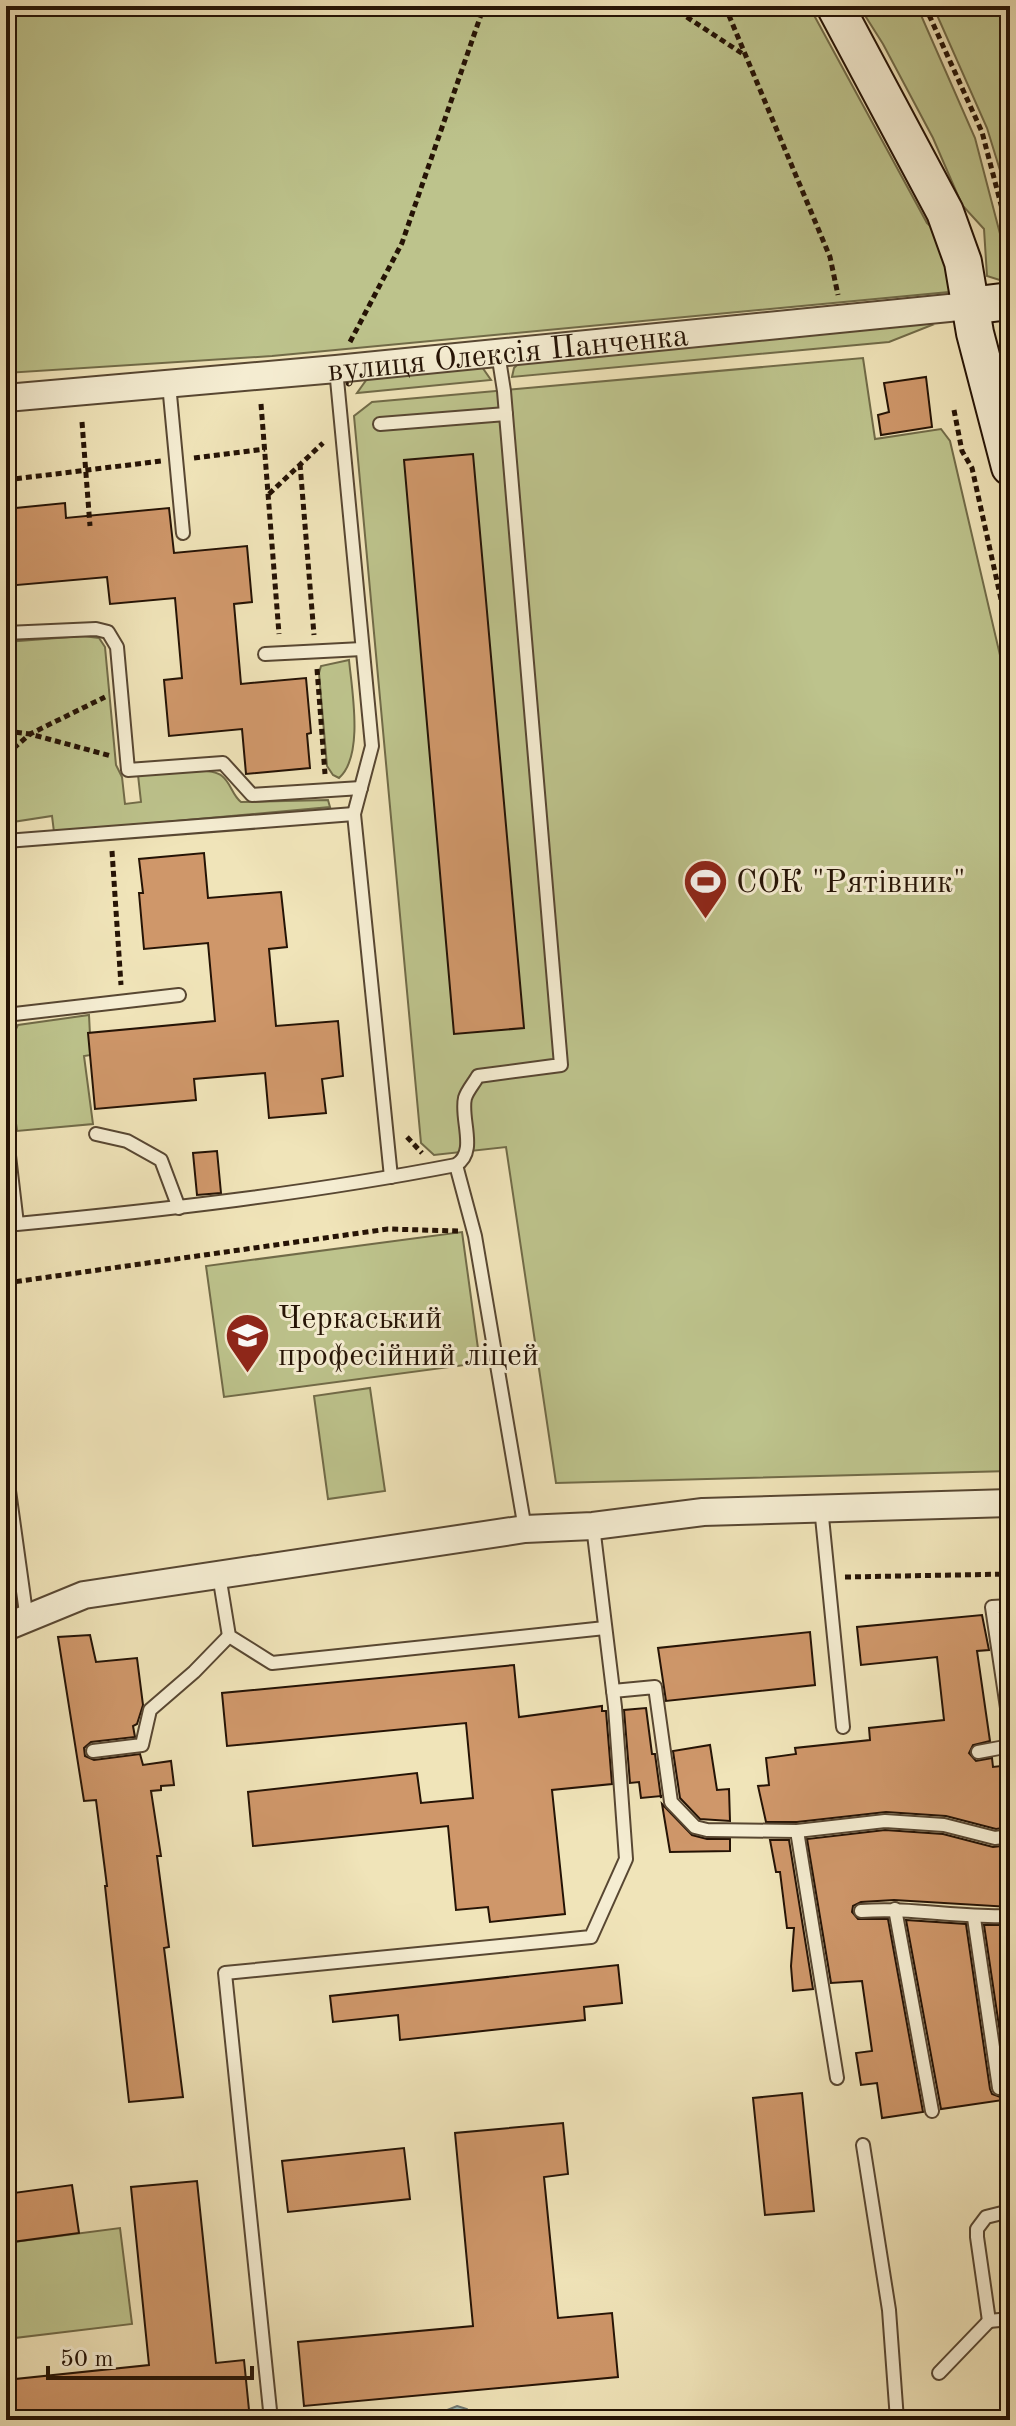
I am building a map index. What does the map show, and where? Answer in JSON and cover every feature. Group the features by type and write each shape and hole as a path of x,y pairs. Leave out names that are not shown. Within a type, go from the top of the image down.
{"street":[{"path":"835,6 945,212 963,262 969,306 1010,467"},
{"name":"вулиця Олексія Панченка","path":"6,398 336,369 1010,301"},
{"path":"16,1623 84,1595 525,1529 593,1526 703,1512 1010,1503"}],"lane":[{"path":"6,1130 17,1224 179,1208 456,1165 467,1152 465,1098 478,1076 561,1065 506,414 498,353"},
{"path":"336,369 372,746 354,814 391,1177"},
{"path":"169,384 183,533"},
{"path":"380,424 506,414"},
{"path":"6,633 96,629 108,632 117,647 128,770 223,763 252,795 361,788"},
{"path":"265,654 362,649"},
{"path":"6,841 354,814"},
{"path":"6,1015 179,995"},
{"path":"96,1134 127,1141 161,1160 179,1208"},
{"path":"456,1165 475,1232 525,1529"},
{"path":"6,1469 16,1623"},
{"path":"821,1507 843,1727"},
{"path":"271,2420 225,1973 591,1937 626,1859 613,1691 593,1526"},
{"path":"219,1575 229,1636 272,1663 605,1628"},
{"path":"1010,1606 992,1607 1010,1728"},
{"path":"93,1751 142,1745 150,1710 229,1636"},
{"path":"613,1691 655,1687 671,1802 695,1827 707,1830 797,1831 885,1821 944,1825 995,1838 1010,1836"},
{"path":"978,1752 1010,1746"},
{"path":"797,1831 837,2078"},
{"path":"895,1909 932,2111"},
{"path":"861,1911 895,1909 974,1918 1010,1916"},
{"path":"974,1918 999,2088"},
{"path":"863,2145 889,2310 897,2420"},
{"path":"989,2321 977,2229 986,2217 1010,2211"},
{"path":"939,2373 989,2321 1010,2319"}],"path":[{"path":"336,369 402,243 484,6"},
{"path":"670,6 747,57"},
{"path":"725,6 830,257 843,319"},
{"path":"925,6 982,132 1010,239"},
{"path":"1005,216 1010,223"},
{"path":"261,404 280,653"},
{"path":"954,410 959,443 972,468 1010,640"},
{"path":"82,422 90,526"},
{"path":"269,494 341,426"},
{"path":"6,480 265,449"},
{"path":"300,464 327,790"},
{"path":"6,755 30,734 121,689"},
{"path":"6,731 30,734 127,760"},
{"path":"111,833 122,1002"},
{"path":"385,1114 435,1169"},
{"path":"6,1283 388,1229 475,1232"},
{"path":"828,1577 1010,1574"}],"green space":[{"path":"6,6 809,6 927,223 935,230 952,280 949,292 272,356 6,373"},
{"path":"859,6 917,6 975,138 1010,272 1009,283 987,276 984,229 962,205 933,138"},
{"path":"933,6 1010,6 1010,203 987,128"},
{"path":"919,320 932,325 889,342 512,377 514,368 522,360"},
{"name":"СОК \"Рятівник\"","path":"863,358 875,439 941,429 950,441 1010,698 1010,1471 556,1483 506,1147 434,1155 421,1143 354,416 372,402"},
{"path":"482,367 491,380 357,393 367,379"},
{"path":"83,636 99,638 105,647 116,765 122,777 125,804 141,802 138,775 206,771 222,776 241,802 328,800 330,807 54,832 52,816 6,823 6,642"},
{"path":"349,660 354,739 347,768 339,778 327,766 319,673 321,666"},
{"path":"89,1015 91,1055 84,1056 93,1124 17,1131 9,1063 18,1025"},
{"path":"462,1232 480,1363 224,1397 206,1266"},
{"path":"370,1388 385,1491 328,1499 314,1396"},
{"path":"120,2228 132,2324 6,2339 6,2243"}],"water":[{"path":"457,2406 467,2409 474,2420 441,2420 447,2410"}],"building":[{"path":"926,377 932,427 881,435 878,415 889,412 884,383"},
{"path":"473,454 524,1028 454,1034 404,460"},
{"path":"65,503 66,518 169,508 174,553 247,546 252,602 234,604 241,684 306,678 311,733 307,734 310,768 246,774 242,729 169,736 164,680 182,678 175,598 110,604 107,577 6,586 6,509"},
{"path":"204,853 208,898 281,892 287,947 269,949 276,1026 338,1021 343,1076 322,1079 326,1113 269,1118 265,1073 194,1079 196,1100 95,1109 88,1033 215,1021 208,943 144,949 139,893 143,893 139,859"},
{"path":"217,1151 221,1193 197,1195 193,1153"},
{"path":"982,1615 989,1650 977,1651 990,1741 973,1745 969,1753 976,1761 992,1758 993,1767 1010,1765 1010,1827 996,1829 946,1816 886,1812 797,1822 766,1822 758,1786 769,1785 766,1758 796,1754 795,1748 870,1740 869,1728 944,1720 937,1657 861,1665 857,1627"},
{"path":"1010,1617 1010,1648 1007,1648 1003,1618"},
{"path":"810,1632 815,1685 666,1701 658,1648"},
{"path":"90,1635 96,1662 137,1658 143,1705 137,1724 133,1726 135,1737 91,1742 84,1748 85,1756 94,1760 140,1754 143,1765 171,1761 174,1785 151,1791 161,1856 157,1856 169,1947 164,1948 183,2097 129,2102 96,1800 84,1801 58,1637"},
{"path":"514,1665 519,1717 602,1706 602,1711 606,1711 612,1784 552,1790 565,1914 490,1922 488,1907 456,1910 448,1826 253,1846 248,1792 417,1773 421,1803 473,1798 466,1723 227,1746 222,1693"},
{"path":"646,1708 661,1796 641,1798 639,1782 630,1783 624,1710"},
{"path":"710,1745 717,1790 729,1789 730,1821 700,1819 680,1798 673,1751"},
{"path":"662,1804 692,1835 707,1839 730,1839 730,1851 670,1852"},
{"path":"885,1830 943,1834 993,1847 1010,1845 1010,1907 894,1900 861,1902 853,1906 852,1912 858,1919 888,1919 923,2112 882,2118 877,2083 861,2085 856,2053 872,2051 862,1981 831,1983 807,1839"},
{"path":"770,1840 789,1840 813,1989 793,1991 794,1928 787,1928 780,1872 776,1872"},
{"path":"906,1920 966,1924 990,2089 992,2094 1000,2097 1008,2087 984,1925 1010,1925 1010,2099 941,2109"},
{"path":"618,1965 622,2003 584,2007 585,2020 400,2040 398,2015 333,2022 330,1996"},
{"path":"802,2093 814,2211 765,2215 753,2098"},
{"path":"563,2123 568,2174 544,2177 558,2318 612,2313 618,2377 304,2406 298,2342 473,2326 455,2133"},
{"path":"404,2148 410,2199 288,2212 282,2161"},
{"path":"197,2181 216,2363 244,2360 250,2420 6,2420 6,2380 149,2365 131,2187"},
{"path":"72,2185 79,2233 12,2242 6,2194"}],"place":[{"name":"СОК \"Рятівник\"","path":"705,920"},
{"name":"Черкаський професійний ліцей","path":"247,1374"}]}
